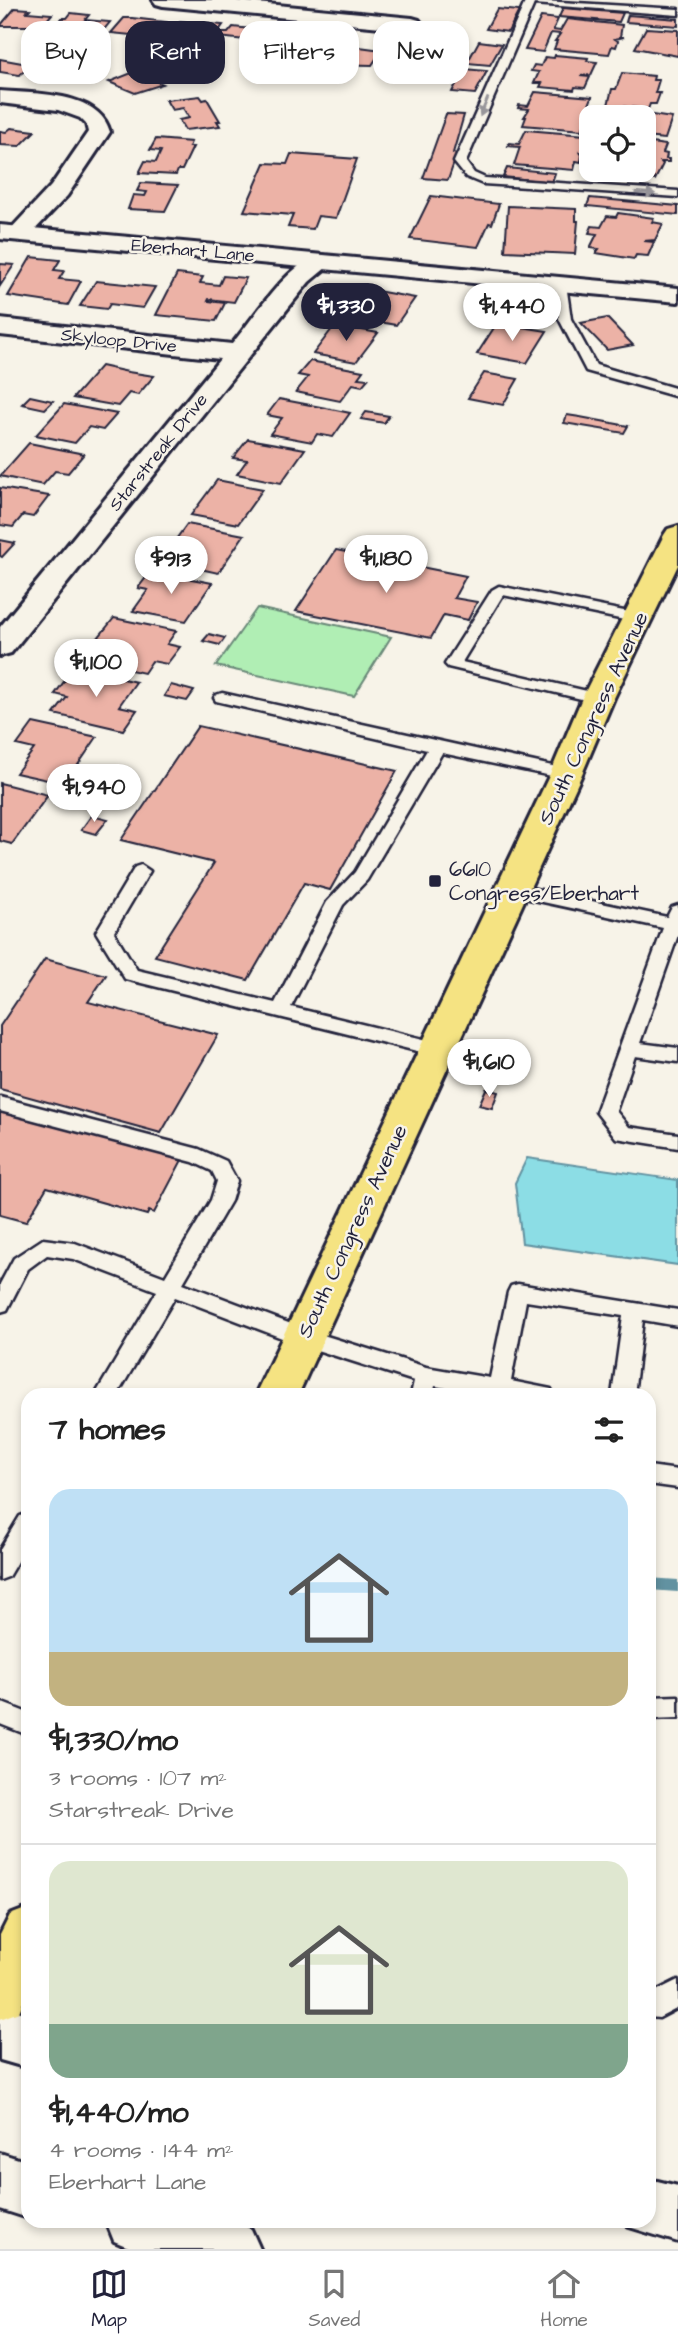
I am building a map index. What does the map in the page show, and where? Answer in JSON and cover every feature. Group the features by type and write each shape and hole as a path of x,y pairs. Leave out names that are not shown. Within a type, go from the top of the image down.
{"main road":[{"name":"South Congress Avenue","path":"279,1388 566,774 598,698 674,553"},
{"path":"0,1993 21,1948"}],"street":[{"path":"163,0 381,21"},
{"path":"0,97 71,106 95,117 99,126 99,132 59,191 9,233"},
{"name":"Eberhart Lane","path":"9,233 678,295"},
{"name":"Starstreak Drive","path":"0,647 300,277 321,262"},
{"name":"Skyloop Drive","path":"0,327 239,353"},
{"path":"0,2033 21,2039"},
{"path":"0,2181 21,2188"},
{"path":"656,2209 678,2214"},
{"path":"159,2228 231,2249"}],"lane":[{"path":"678,12 530,0 460,162 470,175 483,180 678,194"},
{"path":"561,284 565,319 591,368 678,393"},
{"path":"598,698 453,664 499,590 639,618"},
{"path":"222,698 566,774"},
{"path":"280,1011 337,902 361,876 437,747"},
{"path":"141,871 105,932 131,975 438,1049"},
{"path":"512,890 675,917 606,1112 624,1133 678,1141"},
{"path":"629,1048 678,1055"},
{"path":"0,1104 200,1156 219,1166 227,1181 221,1201 110,1388"},
{"path":"0,1304 21,1264 43,1247 75,1251 424,1385 499,1388 518,1292 678,1318"},
{"path":"624,1388 634,1310"},
{"path":"656,1476 678,1479"},
{"path":"0,1570 21,1535"},
{"path":"656,1708 678,1707"},
{"path":"0,1713 21,1721"},
{"path":"656,2005 678,1993"}],"green space":[{"path":"257,608 391,637 354,696 216,666"}],"water":[{"path":"527,1158 678,1180 678,1265 522,1243 515,1183"}],"building":[{"path":"15,8 52,14 46,21 21,21 21,26 0,26"},
{"path":"563,8 623,13 619,22 559,17"},
{"path":"497,9 519,11 508,32 486,29"},
{"path":"71,13 89,15 85,20 98,21 60,21"},
{"path":"628,15 678,19 678,26 626,22"},
{"path":"541,17 558,19 553,30 560,31 567,19 622,25 620,37 624,37 615,39 618,41 616,47 612,46 609,54 554,49 560,34 551,33 543,52 525,50"},
{"path":"124,18 158,21 125,21 125,34 111,33"},
{"path":"233,27 239,28 239,39 225,38 225,33"},
{"path":"646,28 678,30 678,56 635,48"},
{"path":"479,41 502,44 490,65 469,63"},
{"path":"359,47 373,49 372,65 359,65"},
{"path":"555,55 588,58 587,61 597,62 591,75 580,76 590,77 585,88 575,87 574,90 540,87 542,83 534,83 539,72 531,71 534,65 541,66 545,57 554,58"},
{"path":"0,59 21,63 19,75 0,72"},
{"path":"469,69 487,71 475,94 452,92 456,84 469,84"},
{"path":"622,73 654,76 653,80 659,80 655,93 660,93 656,104 608,105 612,89 616,89"},
{"path":"125,76 125,84 163,84 135,93 111,81"},
{"path":"535,92 592,97 589,105 579,105 579,130 523,125 529,109 518,108 519,105 528,106"},
{"path":"200,96 203,100 207,99 220,121 217,121 220,126 185,130 179,120 189,118 183,108 172,110 166,100"},
{"path":"446,114 464,115 453,153 457,154 448,180 423,178"},
{"path":"656,116 672,118 665,139 656,138"},
{"path":"11,128 35,131 20,146 0,145 0,131 6,132"},
{"path":"526,130 579,134 579,162 576,161 574,170 514,165 520,147 508,146 509,143 519,144"},
{"path":"156,139 191,142 189,147 193,147 182,170 178,170 176,175 139,173 145,161 156,162 161,151 150,150"},
{"path":"656,144 666,145 663,153 667,154 666,159 669,159 669,162 661,162 663,164 656,178"},
{"path":"291,154 357,159 336,218 318,216 313,229 288,227 293,215 244,211 265,163 287,164"},
{"path":"507,168 555,173 552,182 503,177"},
{"path":"141,183 178,185 165,211 128,209 133,195 145,196 147,192 137,191"},
{"path":"431,196 499,204 492,224 489,223 478,247 410,239"},
{"path":"590,198 678,206 678,215 587,206"},
{"path":"508,206 576,209 578,221 575,254 505,251"},
{"path":"618,213 654,218 652,222 663,224 655,240 644,241 654,242 648,256 636,255 634,259 596,253 599,249 590,248 597,234 589,233 592,226 601,227 607,216 616,217"},
{"path":"31,257 60,260 54,270 64,271 59,279 81,281 68,305 8,296"},
{"path":"0,264 14,265 0,286"},
{"path":"177,274 203,277 200,283 219,285 223,276 246,278 234,302 209,299 208,301 225,303 216,321 156,315"},
{"path":"96,281 155,287 143,308 110,304 107,309 80,306"},
{"path":"377,291 415,298 396,325 345,316 354,303 367,305"},
{"path":"607,318 633,345 607,350 581,323"},
{"path":"497,323 547,331 527,363 477,354"},
{"path":"335,325 378,333 356,362 313,354"},
{"path":"310,361 363,371 358,378 368,379 362,386 353,384 340,401 296,392 308,377 298,375"},
{"path":"101,366 154,376 138,395 129,393 118,406 73,398"},
{"path":"484,373 518,379 503,405 468,398"},
{"path":"30,396 53,401 45,409 22,404"},
{"path":"279,399 350,413 333,437 317,434 312,442 270,434 282,418 267,415"},
{"path":"64,404 117,414 103,430 89,427 75,443 36,435"},
{"path":"366,412 389,416 384,423 361,419"},
{"path":"567,415 628,426 624,433 564,423"},
{"path":"248,439 305,449 281,483 237,474 247,460 233,458"},
{"path":"29,443 84,454 68,473 55,471 43,485 0,476"},
{"path":"217,480 263,489 238,524 191,515"},
{"path":"0,488 49,496 33,517 23,515 13,527 0,525"},
{"path":"187,524 244,535 218,573 178,564 192,545 174,542"},
{"path":"0,540 15,543 2,557 0,556"},
{"path":"336,550 466,576 454,598 477,602 468,620 444,615 431,638 296,611"},
{"path":"151,571 212,583 186,621 133,611 148,590 138,588"},
{"path":"114,618 176,631 167,644 180,647 167,664 152,661 144,673 99,663 115,642 98,638"},
{"path":"209,634 225,638 220,645 203,641"},
{"path":"74,668 136,682 119,706 137,710 123,730 54,714 67,697 55,694"},
{"path":"171,685 194,691 187,701 164,696"},
{"path":"33,723 97,737 65,784 16,773 34,749 17,745"},
{"path":"198,726 397,771 330,890 304,883 248,980 155,956 214,863 121,840"},
{"path":"0,783 48,795 12,844 0,841"},
{"path":"92,815 108,819 96,834 81,830"},
{"path":"45,959 106,975 88,1002 218,1035 161,1133 0,1089 0,1026"},
{"path":"486,1089 498,1092 492,1108 479,1105"},
{"path":"0,1110 182,1160 154,1213 149,1211 147,1215 47,1187 26,1222 0,1215"}],"waterway":[{"path":"656,1584 678,1586"}],"place":[{"name":"6610 Congress/Eberhart","path":"435,881"}]}
